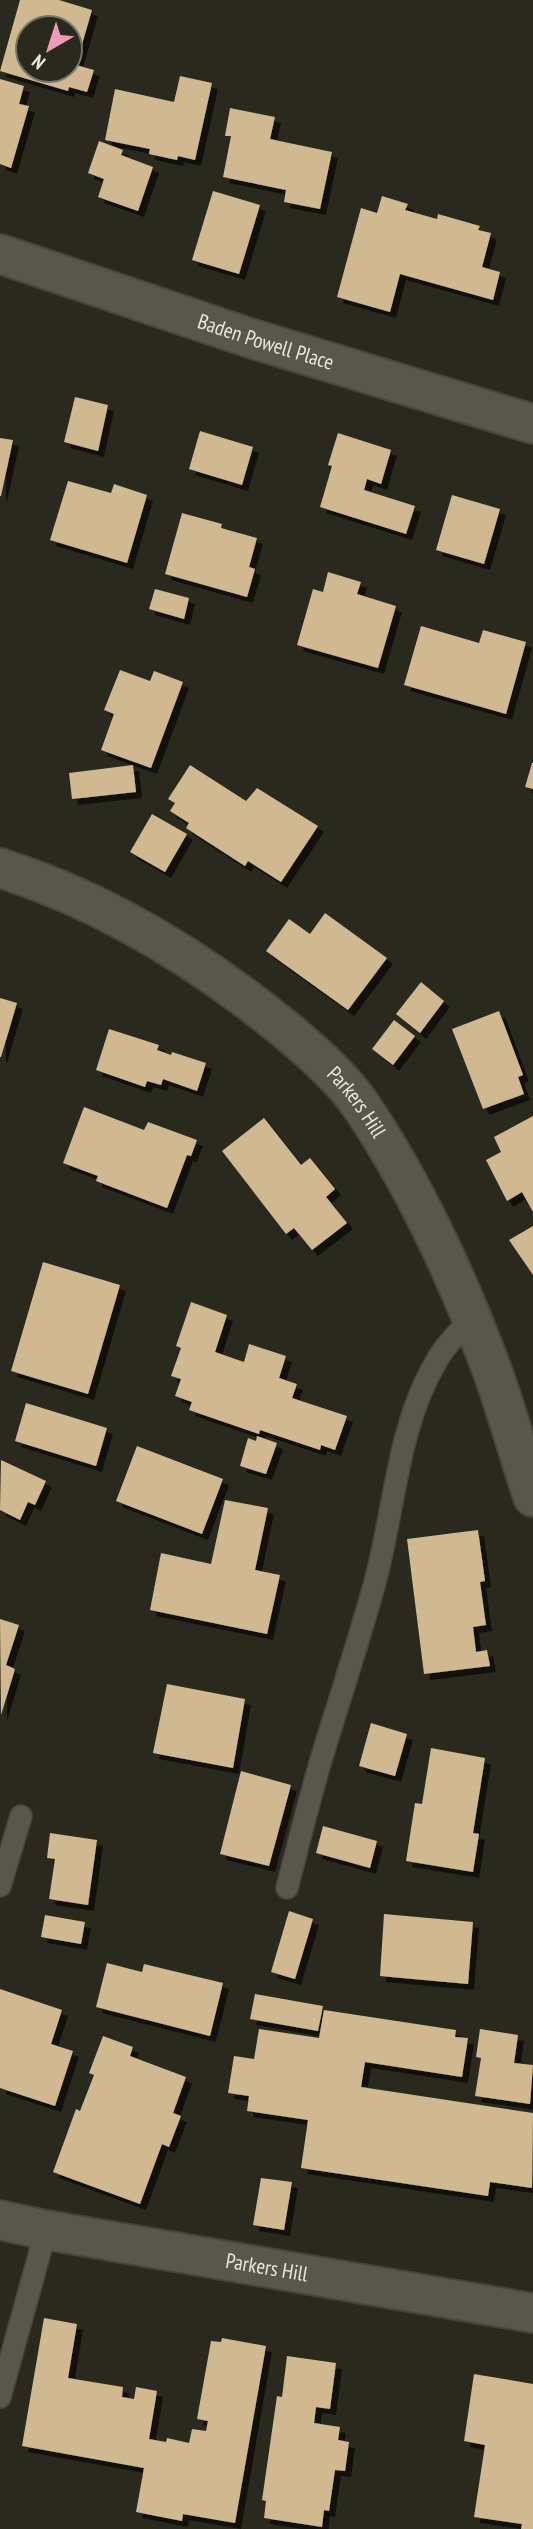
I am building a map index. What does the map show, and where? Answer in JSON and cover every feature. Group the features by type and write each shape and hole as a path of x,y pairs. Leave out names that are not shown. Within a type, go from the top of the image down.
{"street":[{"name":"Baden Powell Place","path":"0,254 250,338 533,424"},
{"name":"Parkers Hill","path":"0,868 79,898 160,940 253,1003 313,1053 358,1102 404,1176 457,1284 492,1371 533,1497"},
{"name":"Parkers Hill","path":"0,2220 533,2313"}],"lane":[{"path":"286,1888 323,1751 373,1592 386,1540 404,1443 414,1409 438,1358 471,1320"},
{"path":"0,1886 21,1816"},
{"path":"0,2397 46,2230"}],"building":[{"path":"20,0 59,0 92,10 84,38 84,14 16,14"},
{"path":"14,21 14,75 0,71"},
{"path":"84,67 94,70 87,92 69,87 68,91 44,84 84,84"},
{"path":"180,76 212,83 195,160 178,156 177,160 149,154 150,149 105,140 115,89 174,102"},
{"path":"0,79 24,86 19,104 29,106 11,168 0,164"},
{"path":"230,108 275,117 270,139 332,152 320,209 284,202 286,190 223,177 231,136 225,136"},
{"path":"99,141 123,150 121,155 153,167 138,211 98,197 104,179 88,173"},
{"path":"213,191 260,205 239,274 192,260"},
{"path":"382,196 408,204 405,210 437,219 438,214 480,226 478,230 491,233 482,267 500,272 493,300 400,274 390,312 337,297 361,208 377,213"},
{"path":"75,397 108,405 98,451 64,442"},
{"path":"200,431 253,447 242,485 189,469"},
{"path":"338,433 391,450 381,484 367,479 364,490 415,506 406,534 320,507 332,466 328,465"},
{"path":"0,438 13,440 1,496 0,496"},
{"path":"68,481 111,493 114,484 147,495 127,563 50,540"},
{"path":"452,495 500,509 484,564 436,550"},
{"path":"182,513 222,524 221,528 257,538 249,567 255,569 247,597 165,574"},
{"path":"328,572 361,582 357,594 396,606 378,668 297,645 313,589 323,592"},
{"path":"155,589 189,598 184,619 149,609"},
{"path":"421,626 479,643 483,630 526,642 506,714 404,685"},
{"path":"120,670 150,681 154,671 183,682 151,768 101,750 114,714 104,710"},
{"path":"533,763 533,789 525,787"},
{"path":"133,765 136,792 72,799 69,773"},
{"path":"190,765 246,801 257,788 318,826 281,882 248,861 245,866 186,828 189,823 170,811 175,803 168,799"},
{"path":"152,814 187,834 165,872 130,852"},
{"path":"325,913 387,958 348,1010 266,951 289,919 310,934"},
{"path":"421,982 444,1001 420,1033 396,1014"},
{"path":"0,998 17,1003 1,1057 0,1057"},
{"path":"499,1011 523,1075 518,1077 524,1094 483,1109 452,1029"},
{"path":"394,1020 415,1036 393,1065 372,1049"},
{"path":"109,1029 159,1045 157,1050 171,1055 172,1052 206,1063 197,1091 163,1079 161,1085 147,1081 145,1087 96,1070"},
{"path":"84,1107 144,1130 148,1122 197,1140 191,1156 187,1155 167,1208 96,1181 98,1176 63,1163"},
{"path":"533,1116 533,1212 522,1192 507,1201 486,1160 501,1152 494,1137"},
{"path":"264,1118 301,1165 310,1158 335,1189 326,1197 347,1223 312,1250 294,1228 286,1234 222,1151"},
{"path":"533,1226 533,1275 509,1240"},
{"path":"43,1262 120,1285 88,1394 11,1371"},
{"path":"191,1302 227,1315 215,1352 244,1362 249,1344 286,1356 279,1378 297,1384 292,1398 347,1416 335,1450 321,1445 320,1450 260,1430 259,1434 189,1410 192,1402 175,1396 181,1379 171,1376 181,1348 176,1346"},
{"path":"26,1403 107,1428 96,1466 15,1441"},
{"path":"257,1436 277,1443 266,1474 240,1466 248,1438 256,1441"},
{"path":"137,1446 223,1479 202,1534 116,1501"},
{"path":"1,1460 46,1481 35,1505 28,1502 20,1520 0,1510"},
{"path":"225,1500 268,1508 255,1570 280,1575 267,1634 150,1610 161,1553 211,1564"},
{"path":"478,1530 485,1581 480,1582 486,1625 473,1627 476,1652 487,1650 490,1666 424,1674 407,1539"},
{"path":"0,1619 19,1625 6,1665 15,1669 1,1715"},
{"path":"167,1684 245,1699 233,1768 153,1753"},
{"path":"371,1723 407,1734 395,1776 359,1766"},
{"path":"431,1748 485,1758 473,1833 479,1834 473,1872 406,1861 415,1803 422,1804"},
{"path":"241,1771 291,1785 269,1866 220,1854"},
{"path":"323,1826 377,1841 370,1868 316,1853"},
{"path":"50,1833 97,1840 88,1905 49,1899 55,1859 47,1858"},
{"path":"289,1911 313,1919 295,1979 271,1972"},
{"path":"384,1914 473,1922 468,1984 380,1976"},
{"path":"45,1915 85,1922 81,1944 41,1937"},
{"path":"107,1963 142,1972 144,1964 223,1983 210,2036 96,2007"},
{"path":"0,1989 62,2010 51,2044 73,2051 55,2106 0,2088"},
{"path":"255,1994 323,2006 318,2031 250,2019"},
{"path":"324,2010 456,2030 455,2037 468,2038 462,2077 365,2062 361,2087 533,2113 532,2188 490,2182 488,2196 301,2168 308,2120 247,2111 249,2096 228,2093 234,2056 254,2059 259,2029 319,2038"},
{"path":"480,2029 518,2035 514,2063 533,2065 530,2104 475,2096 481,2058 476,2057"},
{"path":"103,2036 133,2047 130,2056 186,2077 173,2113 181,2116 169,2147 162,2144 140,2204 53,2172 76,2109 80,2111 94,2075 89,2073"},
{"path":"261,2178 292,2182 284,2230 253,2225"},
{"path":"44,2318 77,2324 68,2378 123,2387 122,2397 134,2399 136,2387 157,2391 149,2439 166,2442 167,2438 189,2443 192,2429 206,2431 208,2421 197,2419 211,2341 221,2342 222,2338 266,2346 235,2523 183,2514 182,2521 136,2512 144,2468 22,2446"},
{"path":"287,2356 336,2363 330,2409 316,2407 314,2423 340,2427 338,2440 349,2442 345,2471 335,2470 329,2511 324,2510 322,2527 264,2518 266,2501 262,2500 277,2396 282,2397"},
{"path":"474,2374 533,2384 533,2529 521,2529 522,2524 474,2517 485,2445 464,2441"}]}
